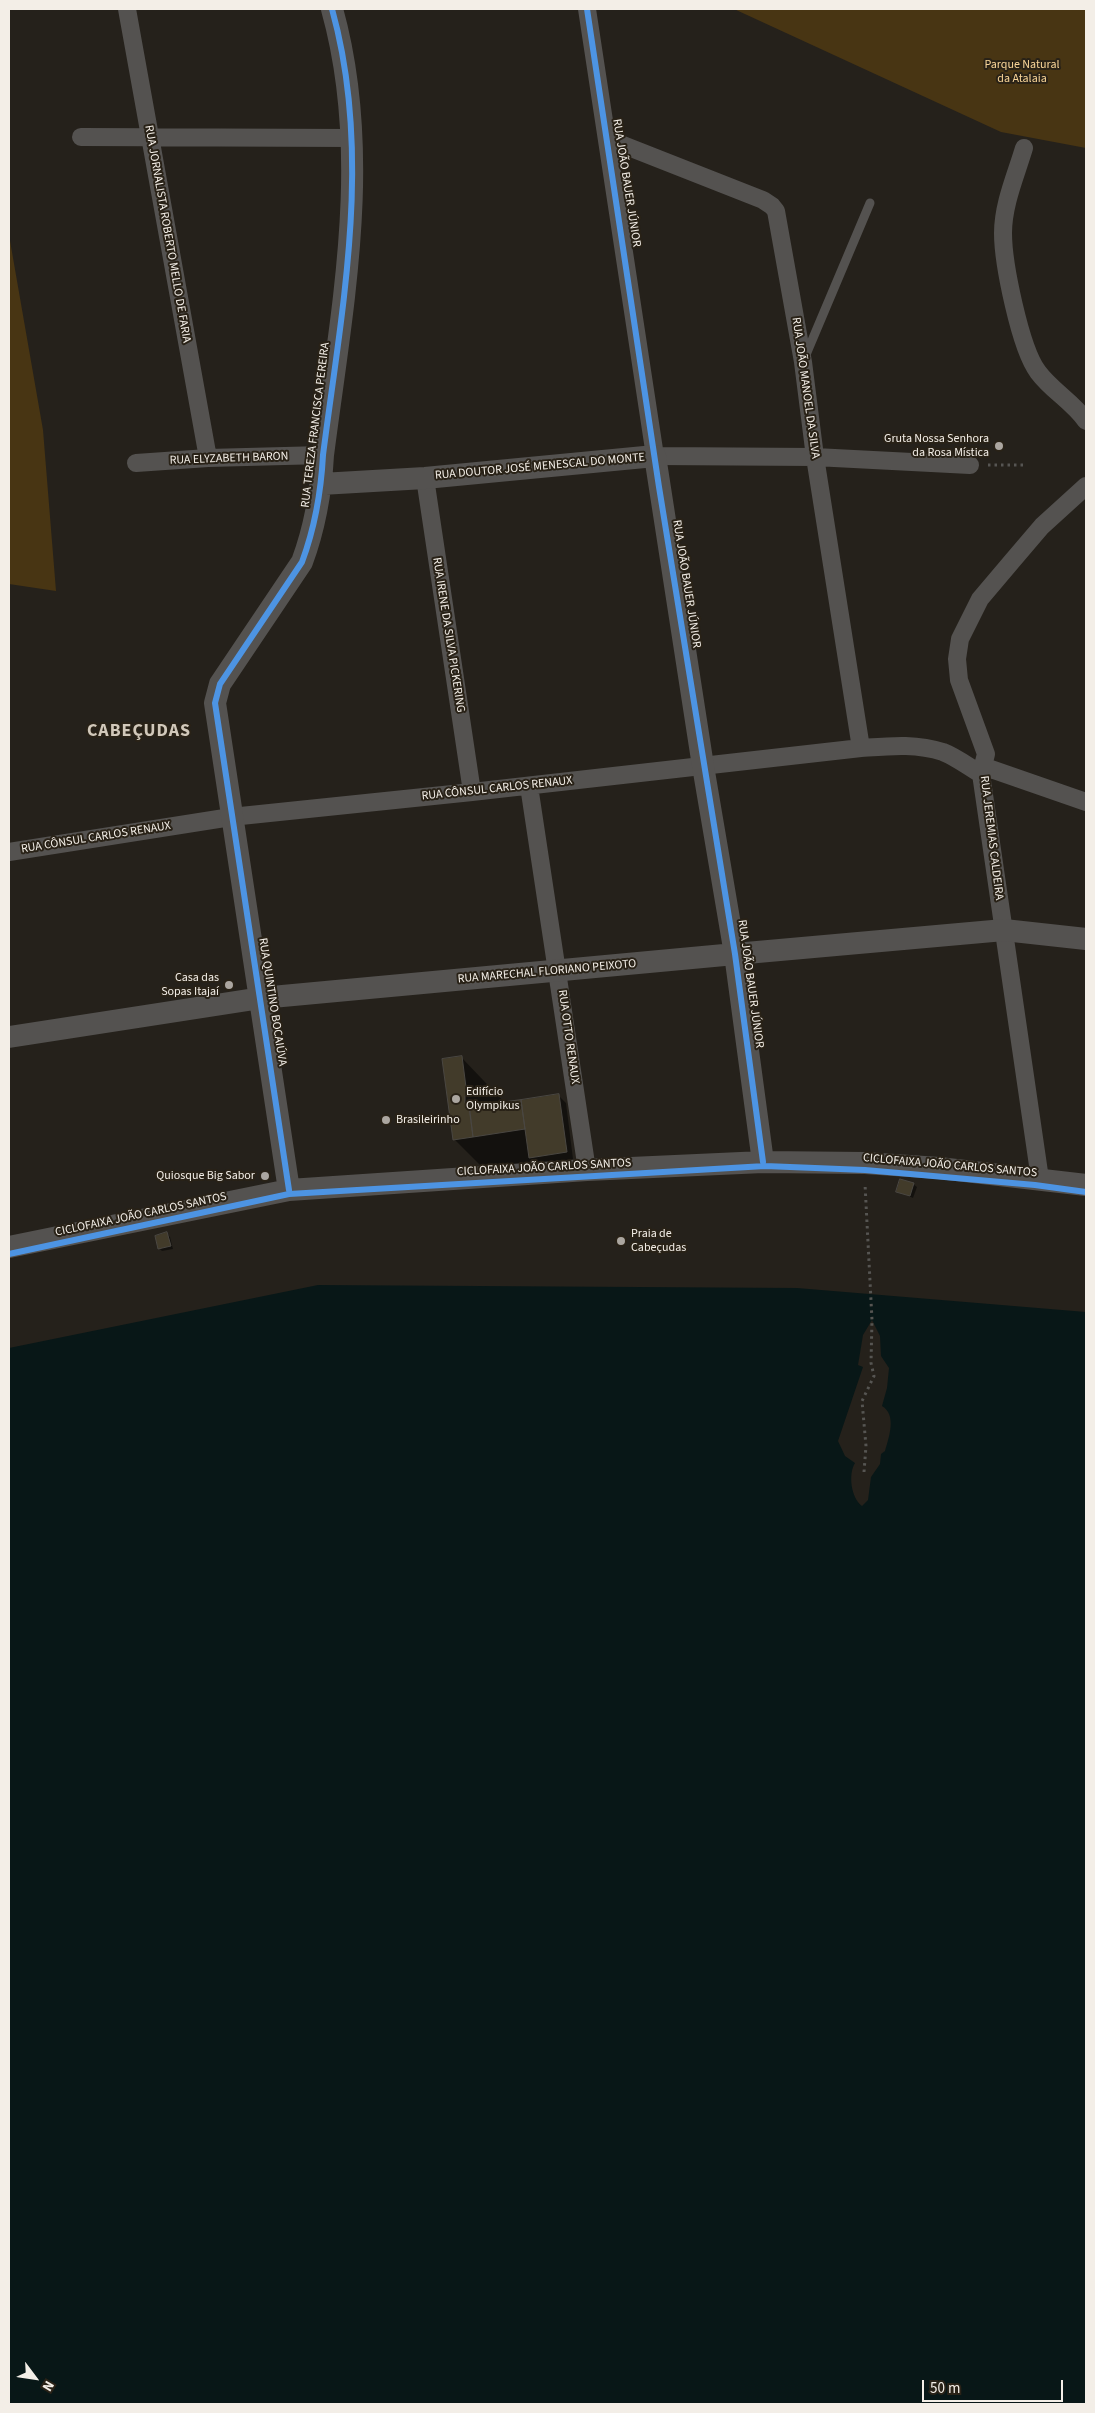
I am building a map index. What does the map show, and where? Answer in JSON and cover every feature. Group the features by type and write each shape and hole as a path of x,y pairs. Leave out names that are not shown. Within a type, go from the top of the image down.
{"street":[{"name":"RUA JORNALISTA ROBERTO MELLO DE FARIA","path":"127,9 208,458"},
{"name":"RUA TEREZA FRANCISCA PEREIRA","path":"231,817 215,703 220,684 302,562 310,540 321,484 347,270 353,181 353,138 346,75 332,9"},
{"name":"RUA JOÃO BAUER JÚNIOR","path":"587,9 703,766 735,954 763,1162"},
{"path":"81,137 353,138"},
{"name":"RUA JOÃO MANOEL DA SILVA","path":"608,139 763,200 772,206 778,218 803,362 815,457 861,748"},
{"path":"1024,148 1008,201 1003,232 1021,339 1037,372 1079,410 1086,421"},
{"name":"RUA ELYZABETH BARON","path":"136,463 208,458 323,456"},
{"name":"RUA DOUTOR JOSÉ MENESCAL DO MONTE","path":"321,484 425,478 655,456 815,457 970,465"},
{"name":"RUA IRENE DA SILVA PICKERING","path":"425,478 472,792"},
{"name":"RUA JEREMIAS CALDEIRA","path":"1040,1179 981,774 986,754 959,680 957,659 960,639 980,600 1042,526 1086,486"},
{"name":"RUA CÔNSUL CARLOS RENAUX","path":"9,852 231,817 529,786 861,748 902,745 923,747 945,753 981,774"},
{"path":"981,774 991,769 1086,802"},
{"name":"RUA OTTO RENAUX","path":"529,786 587,1170"},
{"name":"RUA QUINTINO BOCAIÚVA","path":"231,817 261,998 289,1190"},
{"name":"RUA MARECHAL FLORIANO PEIXOTO","path":"9,1037 261,998 558,970 1004,930 1086,939"},
{"path":"9,1247 289,1190 587,1170 763,1162 865,1163 931,1167 1086,1185"}],"lane":[{"path":"803,362 870,203"}],"path":[{"path":"970,465 1022,465"},
{"path":"864,1472 866,1446 862,1401 874,1376 871,1363 872,1320 865,1163"}],"green space":[{"name":"Parque Natural da Atalaia","path":"734,9 1086,9 1086,148 1001,132"},
{"path":"9,235 43,430 56,591 9,584"}],"shaded area":[{"path":"318,1285 797,1288 1086,1312 1086,2404 9,2404 9,1348","holes":["872,1320 880,1336 881,1356 889,1368 887,1388 882,1406 887,1410 891,1427 885,1451 881,1454 880,1464 871,1477 868,1500 862,1506 855,1497 852,1486 851,1479 855,1463 845,1456 838,1441 863,1367 858,1365 863,1335"]}],"building":[{"name":"Edifício Olympikus","path":"462,1056 467,1095 465,1096 465,1103 469,1103 473,1137 453,1140 442,1059"},
{"path":"559,1094 567,1152 529,1158 521,1100"},
{"path":"521,1100 525,1129 473,1137 469,1107"},
{"path":"900,1179 914,1183 910,1196 896,1192"},
{"path":"167,1232 171,1246 158,1249 155,1236"}],"cycle path":[{"path":"289,1190 215,703 220,684 302,562 314,523 319,496 345,288 352,176 351,120 344,64 332,9"},
{"path":"587,9 659,487 735,954 763,1162"},
{"name":"CICLOFAIXA JOÃO CARLOS SANTOS","path":"9,1254 289,1194 765,1166 865,1170 1035,1185 1086,1192"}],"place":[{"name":"Gruta Nossa Senhora da Rosa Mística","path":"999,446"},
{"name":"Casa das Sopas Itajaí","path":"229,985"},
{"name":"Edifício Olympikus","path":"456,1099"},
{"name":"Brasileirinho","path":"386,1120"},
{"name":"Quiosque Big Sabor","path":"265,1176"},
{"name":"Praia de Cabeçudas","path":"621,1241"}],"district":[{"name":"CABEÇUDAS","path":"139,732"}]}
